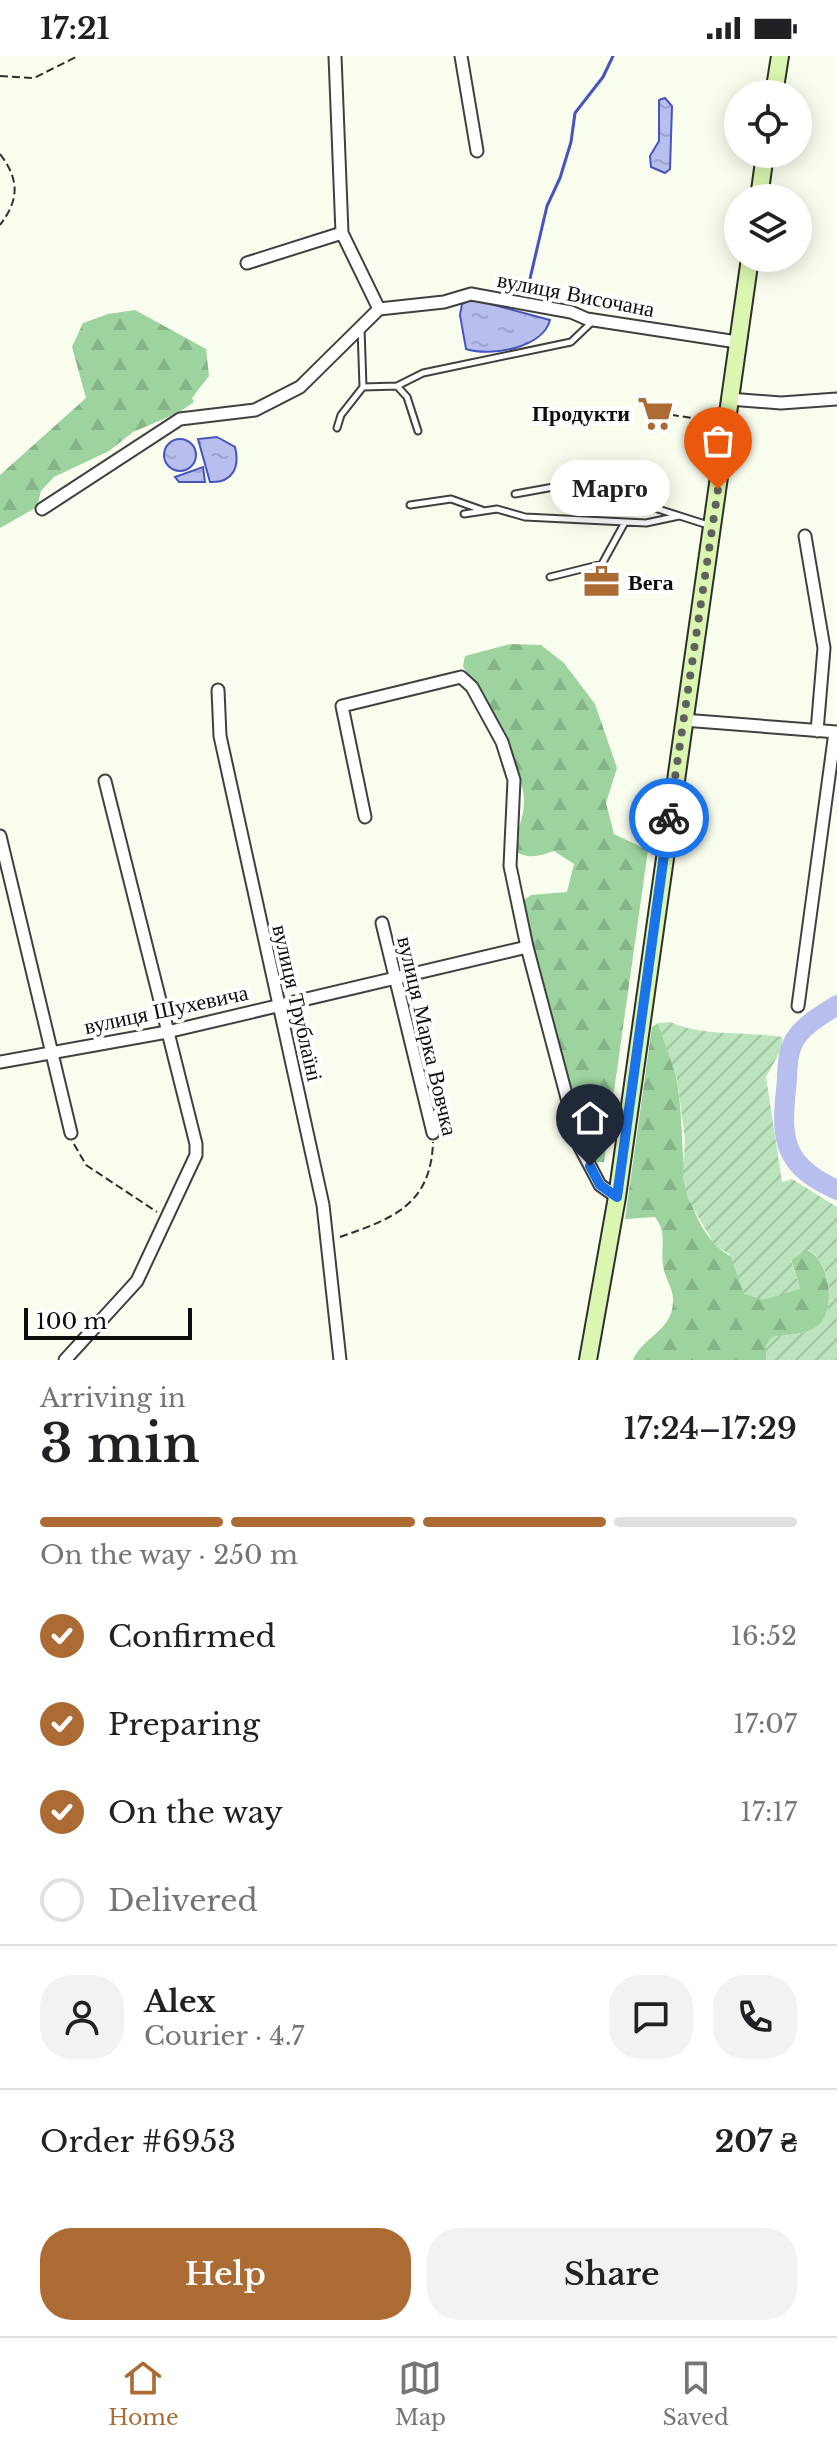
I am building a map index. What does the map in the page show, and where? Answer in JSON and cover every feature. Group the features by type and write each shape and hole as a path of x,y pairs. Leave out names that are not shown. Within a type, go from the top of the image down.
{"main road":[{"path":"776,80 780,56"},
{"path":"588,1360 617,1197 748,272"}],"street":[{"path":"42,509 180,419 255,410 300,387 379,309 342,233 335,56"},
{"path":"461,56 477,151"},
{"path":"247,263 342,233"},
{"name":"вулиця Височана","path":"379,309 444,302 471,294 571,312 595,320 737,342"},
{"path":"729,399 781,403 837,399"},
{"path":"805,536 824,648 817,731"},
{"path":"365,817 342,706 461,677 472,687 502,742 514,780 510,866 527,947 580,1147 600,1185 617,1197"},
{"name":"вулиця Трублаїні","path":"218,690 220,736 323,1205 340,1360"},
{"path":"683,720 836,732 798,1006"},
{"path":"65,1360 137,1281 196,1155 196,1144 105,781"},
{"path":"0,836 71,1133"},
{"name":"вулиця Марка Вовчка","path":"382,923 433,1133"},
{"name":"вулиця Шухевича","path":"0,1062 167,1032 527,947"}],"lane":[{"path":"363,387 397,386 423,373 571,342 595,320"},
{"path":"337,428 341,415 363,387 361,326"},
{"path":"397,386 407,397 418,431"},
{"path":"515,494 559,486 615,484 636,502 713,526"},
{"path":"410,505 451,499 485,511"},
{"path":"464,514 497,509 525,517 624,523 666,521 679,516"},
{"path":"550,577 602,564 624,523"}],"path":[{"path":"0,76 34,78 78,56"},
{"path":"0,154 9,166 17,187 13,208 0,225"},
{"path":"659,413 699,419"},
{"path":"71,1133 79,1157 86,1165 168,1220"},
{"name":"вулиця Марка Вовчка","path":"328,1242 393,1218 405,1209 422,1184 432,1160 433,1133"}],"green space":[{"path":"135,310 206,349 209,376 192,398 194,402 178,413 133,432 109,451 54,477 41,491 37,507 0,528 0,475 86,398 72,347 83,323 108,314"},
{"path":"510,644 541,645 564,663 595,704 617,768 606,803 614,834 648,850 604,1162 589,1162 521,902 531,895 567,892 574,864 554,851 532,856 511,848 523,813 522,787 500,733 463,666 465,656"},
{"path":"670,1022 710,1032 782,1037 782,1048 766,1077 782,1182 792,1179 837,1207 837,1360 766,1360 766,1345 772,1337 805,1332 821,1323 826,1315 829,1294 825,1272 815,1255 808,1250 791,1260 800,1289 763,1300 744,1294 730,1255 714,1244 688,1199 683,1179 685,1139 677,1079 658,1023"},
{"path":"658,1023 676,1075 687,1186 692,1205 713,1242 730,1256 800,1289 791,1259 807,1250 815,1255 825,1272 829,1294 826,1315 821,1323 805,1332 772,1337 766,1360 633,1360 668,1320 673,1301 664,1270 659,1223 655,1217 625,1219 652,1027"}],"water":[{"path":"665,98 672,106 670,169 665,173 651,167 650,156 659,141 659,100"},
{"path":"472,299 550,320 545,330 527,344 502,351 466,349 460,315 462,304"},
{"path":"217,437 235,447 236,461 229,477 210,482 198,439"},
{"path":"180,439 191,444 196,455 191,466 180,471 169,466 164,455 169,444"},
{"path":"203,467 205,482 179,482 175,477"}],"waterway":[{"path":"525,300 547,206 571,142 575,113 603,77 613,56"},
{"path":"837,1005 808,1025 791,1047 784,1109 786,1139 797,1162 807,1172 837,1190"}],"way so far":[{"path":"669,818 718,489"}],"place":[{"name":"Продукти","path":"656,413"},
{"name":"Марго","path":"718,489"},
{"name":"Вега","path":"602,582"}],"route":[{"path":"590,1166 600,1185 617,1197 669,818"}]}
